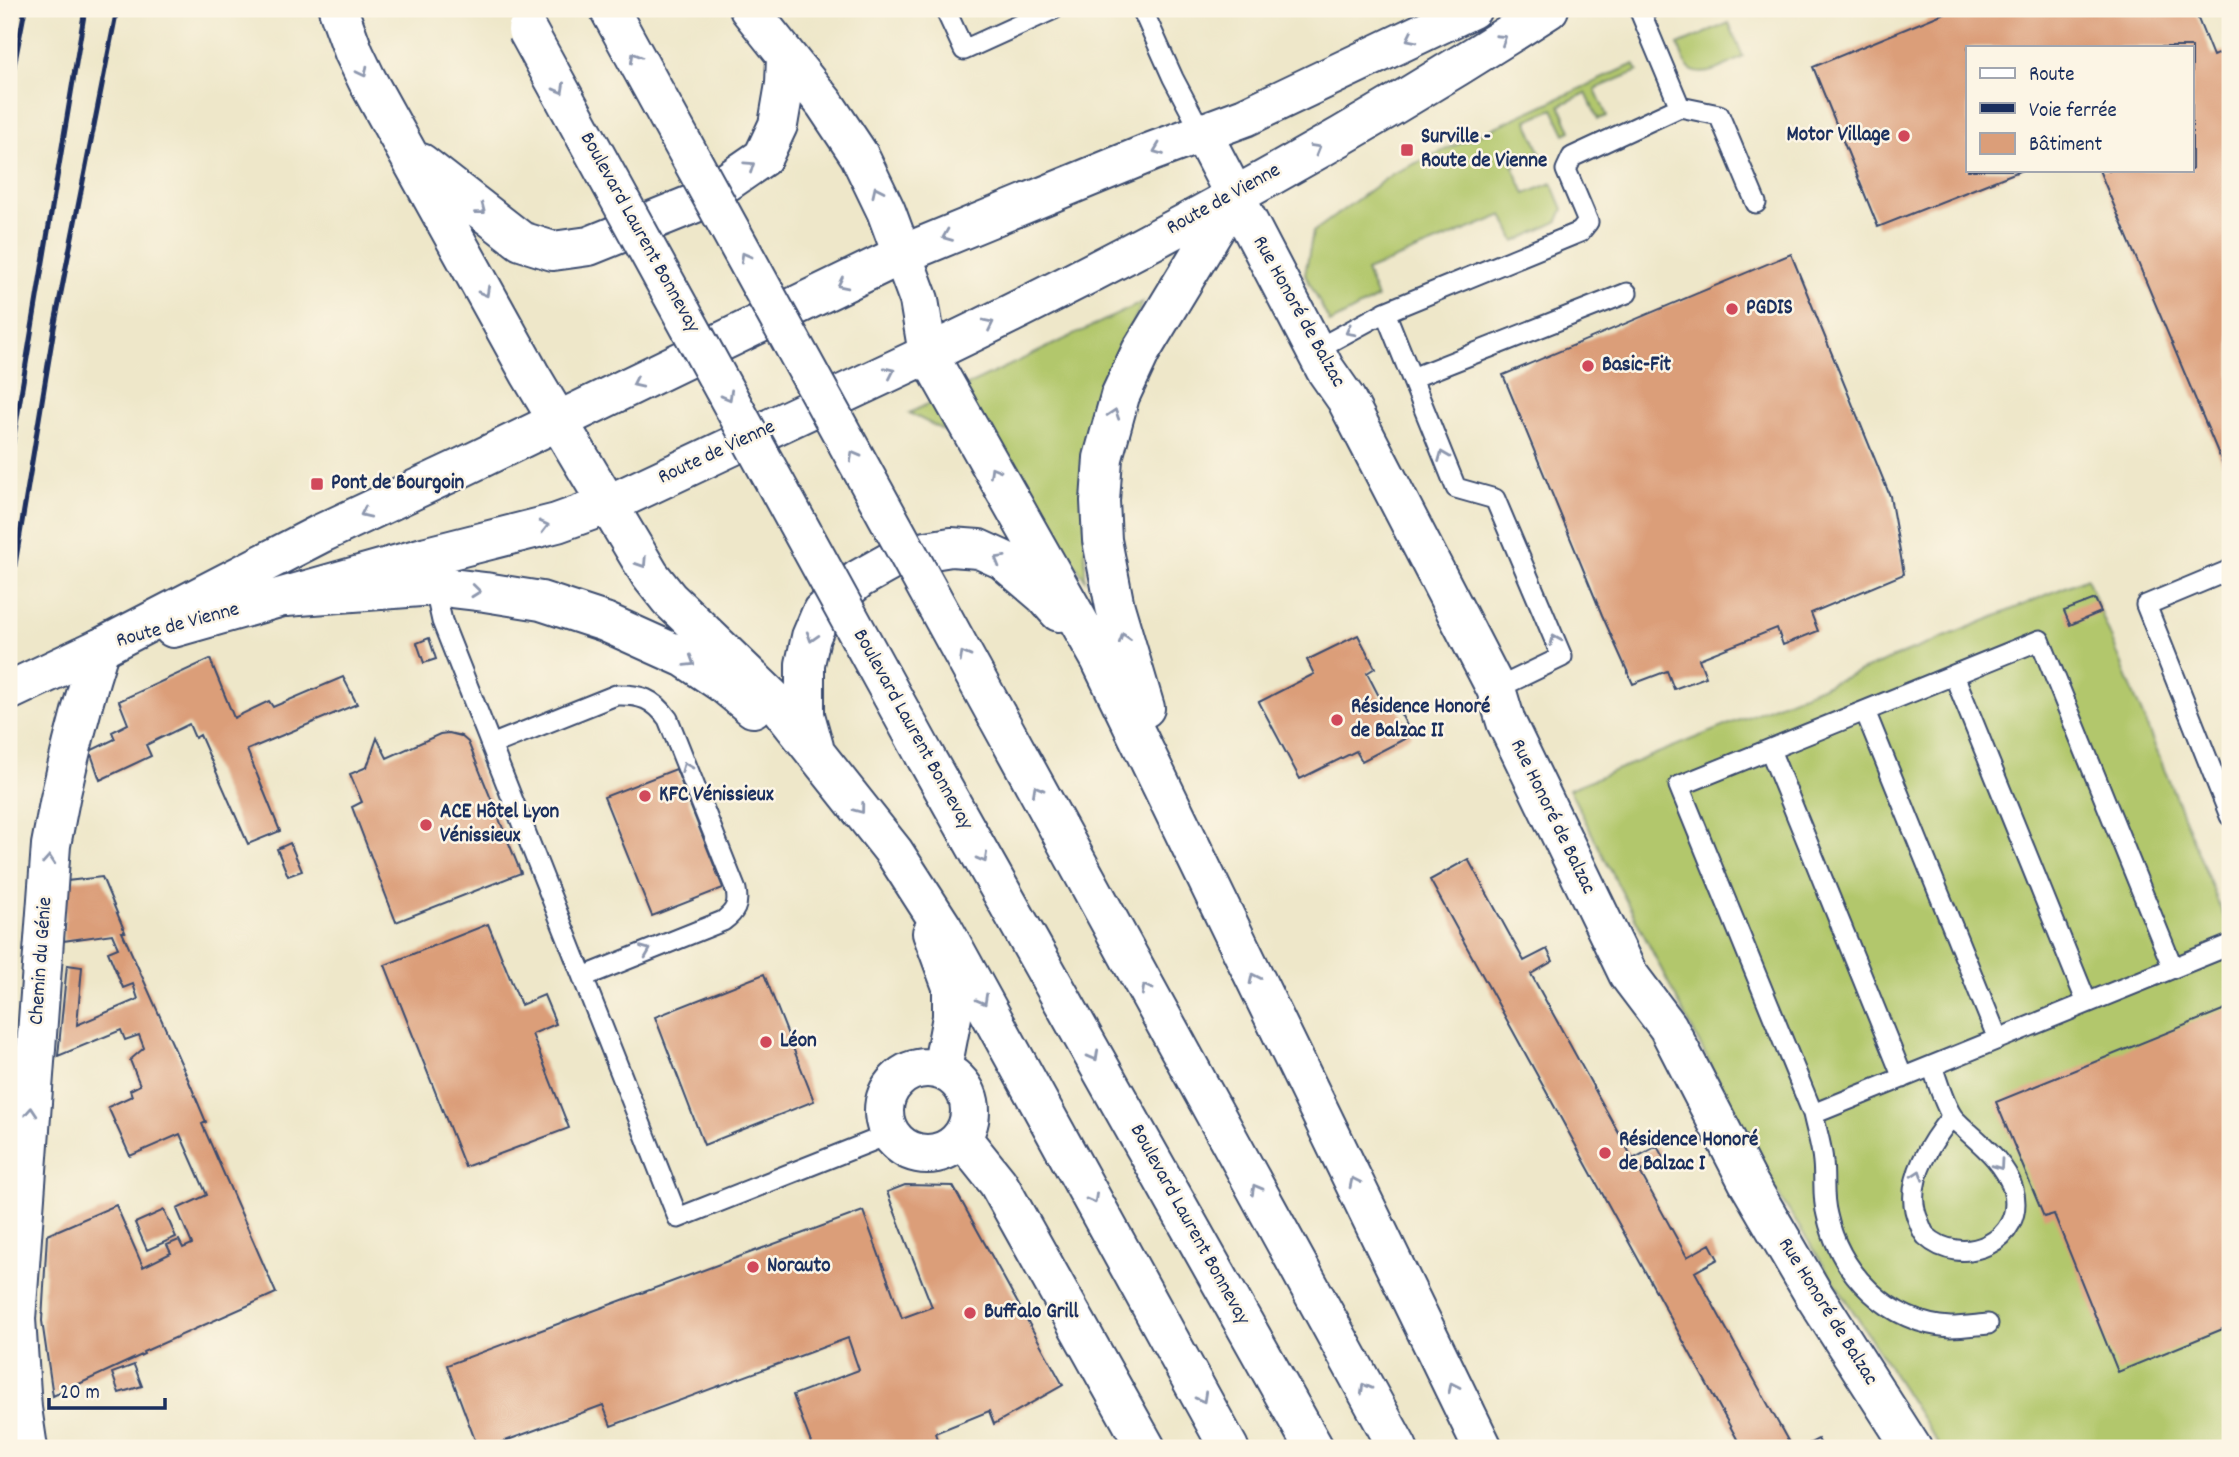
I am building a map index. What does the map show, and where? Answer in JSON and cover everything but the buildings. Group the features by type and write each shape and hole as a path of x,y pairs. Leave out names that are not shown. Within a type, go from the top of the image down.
{"main road":[{"path":"338,9 354,53 408,153 557,420 650,575 669,599 772,698 816,757 846,790 894,852 943,928 987,1006 1229,1448"},
{"path":"609,9 1398,1448"},
{"path":"749,9 825,104 859,155 903,254 919,300 928,354 1100,659 1483,1448"},
{"name":"Route de Vienne","path":"100,648 298,545 903,254 1151,152 1245,117 1472,9"},
{"name":"Route de Vienne","path":"100,648 286,597 430,571 607,505 1040,299 1235,195 1470,60 1549,9"},
{"name":"Boulevard Laurent Bonnevay","path":"521,19 925,756 1314,1448"},
{"path":"408,153 521,241 553,251 589,246 698,202 763,157 778,125 786,57"},
{"name":"Rue Honoré de Balzac","path":"1202,133 1325,369 1346,399 1496,688 1506,722 1628,974 1668,1027 1748,1182 1814,1295 1912,1448"},
{"path":"1178,820 1115,607 1102,540 1100,501 1103,458 1120,397 1142,351 1235,195"},
{"path":"816,757 805,715 805,664 811,637 822,611 859,579 902,555 951,547 979,549 1003,560 1044,595 1100,659"},
{"path":"430,571 485,592 550,604 605,622 674,653 725,685 816,757"},
{"path":"9,691 100,648"},
{"name":"Chemin du Génie","path":"28,1448 22,1408 16,1319 51,845 76,723 100,648"},
{"path":"894,852 939,950 952,987 953,1017 942,1069"},
{"path":"912,1069 942,1069 960,1081 969,1099 970,1119 962,1138 945,1150 925,1154 911,1152 899,1145 890,1134 884,1119 884,1104 889,1089 899,1077 912,1069"},
{"path":"962,1138 998,1183 1146,1448"}],"lane":[{"path":"945,9 964,50 1054,9"},
{"path":"1142,9 1173,78 1202,133"},
{"path":"1640,9 1680,107"},
{"path":"1315,350 1385,312 1580,232 1588,222 1566,170 1572,157 1680,107 1719,115 1756,203"},
{"path":"1412,378 1627,293"},
{"path":"1385,312 1456,488 1494,499 1562,657 1496,688"},
{"path":"2230,570 2147,605 2230,816"},
{"path":"430,571 442,621 678,1218 890,1134"},
{"path":"1988,1324 1951,1327 1925,1323 1900,1314 1877,1298 1855,1277 1837,1245 1827,1217 1822,1188 1824,1161 1813,1114 1679,786 2040,640 2174,968"},
{"path":"1954,675 2087,1003"},
{"path":"491,745 617,695 645,697 668,719 731,877 738,900 736,909 723,921 583,976"},
{"path":"1865,711 1998,1039"},
{"path":"1769,750 1903,1078"},
{"path":"1813,1114 2230,944"},
{"path":"1932,1066 1952,1116 1999,1162 2012,1185 2015,1201 2012,1224 1997,1240 1980,1248 1962,1250 1943,1247 1924,1235 1915,1214 1913,1191 1923,1162 1938,1133 1952,1116"}],"green space":[{"path":"1729,23 1743,57 1714,70 1699,73 1692,71 1678,45"},
{"path":"1634,64 1638,71 1595,89 1607,116 1598,119 1586,93 1560,105 1571,131 1565,134 1553,109 1527,120 1541,155 1513,166 1525,194 1552,183 1563,209 1558,221 1515,242 1503,215 1366,271 1377,298 1330,323 1305,274 1313,232 1392,174"},
{"path":"1143,302 1104,383 1085,465 1085,579 1020,483 989,453 909,413"},
{"path":"2087,578 2230,932 2230,1448 1941,1448 1771,1183 1569,789"}],"railway":[{"path":"9,92 25,9"},
{"path":"9,466 85,9"},
{"path":"9,601 54,328 117,9"}],"place":[{"name":"Motor Village","path":"1904,136"},
{"name":"Surville - Route de Vienne","path":"1407,150"},
{"name":"PGDIS","path":"1732,309"},
{"name":"Basic-Fit","path":"1588,366"},
{"name":"Pont de Bourgoin","path":"317,484"},
{"name":"Résidence Honoré de Balzac II","path":"1337,720"},
{"name":"KFC Vénissieux","path":"645,796"},
{"name":"ACE Hôtel Lyon Vénissieux","path":"426,825"},
{"name":"Léon","path":"766,1042"},
{"name":"Résidence Honoré de Balzac I","path":"1605,1153"},
{"name":"Norauto","path":"753,1267"},
{"name":"Buffalo Grill","path":"970,1313"}]}
